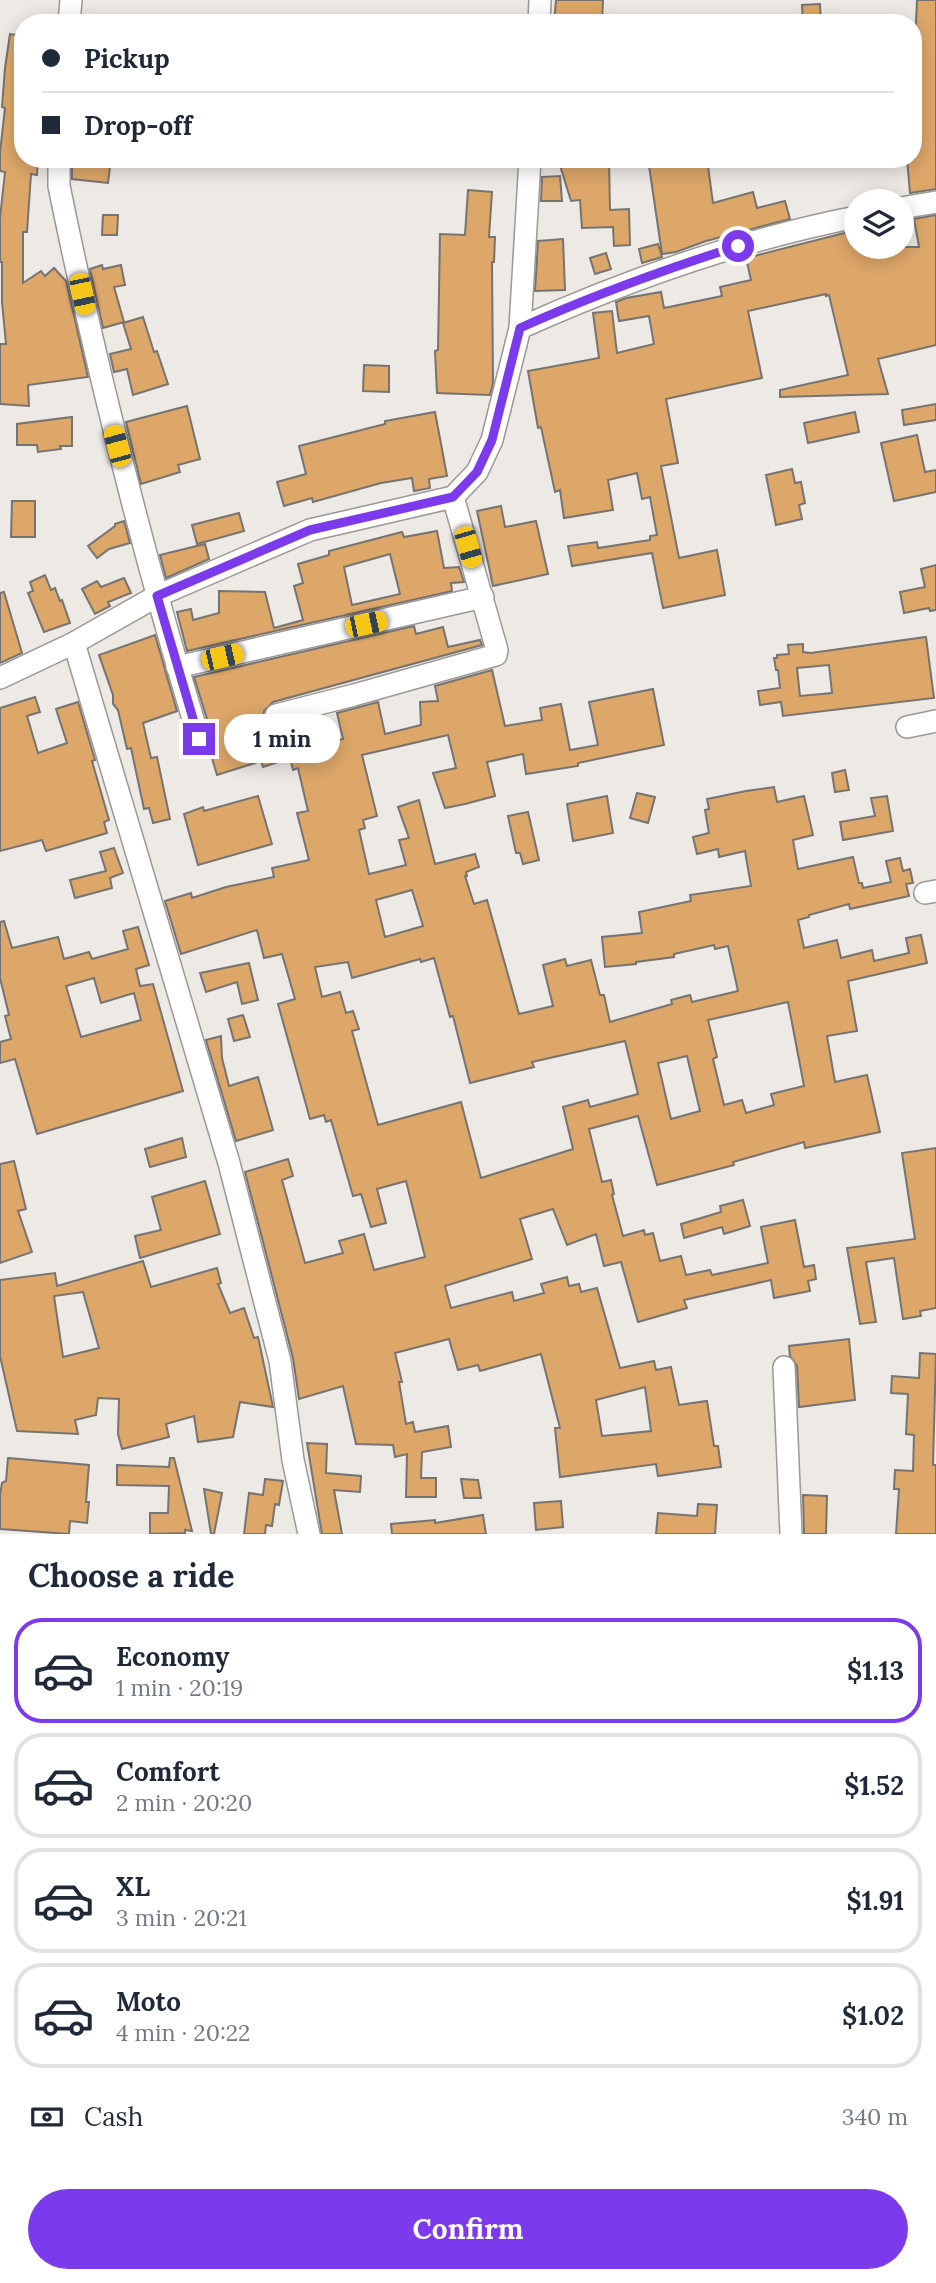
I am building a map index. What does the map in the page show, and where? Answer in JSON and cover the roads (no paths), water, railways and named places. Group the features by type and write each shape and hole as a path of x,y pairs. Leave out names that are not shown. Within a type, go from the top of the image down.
{"street":[{"path":"60,168 62,197 111,421 157,596 199,739"},
{"path":"0,678 74,643 157,596 310,530 453,497 477,472 492,440 520,328 529,168"},
{"path":"914,206 936,202"},
{"path":"520,328 577,302 655,273 751,242 844,219"},
{"path":"276,715 496,655 483,597 453,497"},
{"path":"177,667 483,597"},
{"path":"74,643 229,1163 280,1361 293,1460 309,1534"},
{"path":"906,727 936,722"},
{"path":"785,1367 791,1534"}]}
